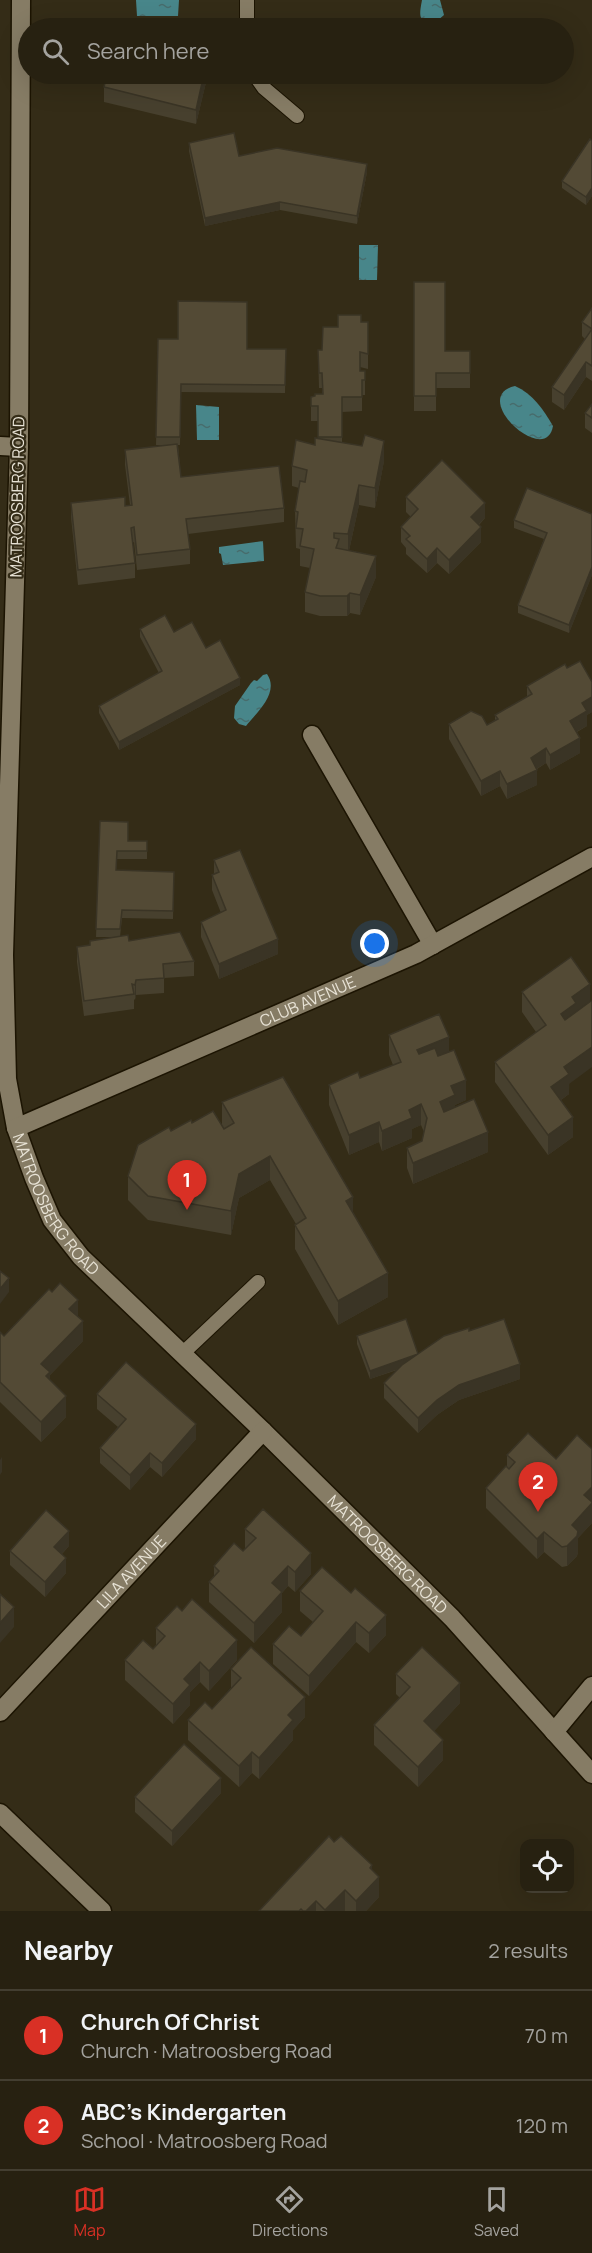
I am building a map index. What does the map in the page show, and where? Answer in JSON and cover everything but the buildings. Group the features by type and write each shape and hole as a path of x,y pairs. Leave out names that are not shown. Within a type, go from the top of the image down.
{"street":[{"name":"MATROOSBERG ROAD","path":"21,0 21,18"},
{"name":"MATROOSBERG ROAD","path":"21,84 19,447 4,955 7,1079 16,1128 52,1220 81,1257 263,1431 452,1618 592,1774"},
{"path":"0,446 19,447"},
{"path":"312,735 433,945"},
{"name":"CLUB AVENUE","path":"16,1128 416,954 592,857"},
{"name":"LILA AVENUE","path":"0,1712 263,1431"},
{"path":"554,1732 592,1686"},
{"path":"0,1813 102,1911"}],"lane":[{"path":"247,0 247,18"},
{"path":"261,84 297,116"},
{"path":"182,1354 258,1282"}],"water":[{"path":"136,0 179,0 178,16 137,16"},
{"path":"422,0 440,0 444,15 440,18 421,18"},
{"path":"359,245 378,245 377,280 359,280"},
{"path":"515,386 532,398 553,426 547,437 538,439 526,435 505,415 500,403 503,393"},
{"path":"196,405 219,407 219,440 197,440"},
{"path":"263,541 264,561 223,565 219,547"},
{"path":"267,674 271,688 269,695 246,726 239,724 234,718 235,706 254,680 257,681"}],"place":[{"name":"Church Of Christ","path":"187,1210"},
{"name":"ABC's Kindergarten","path":"538,1512"}]}
